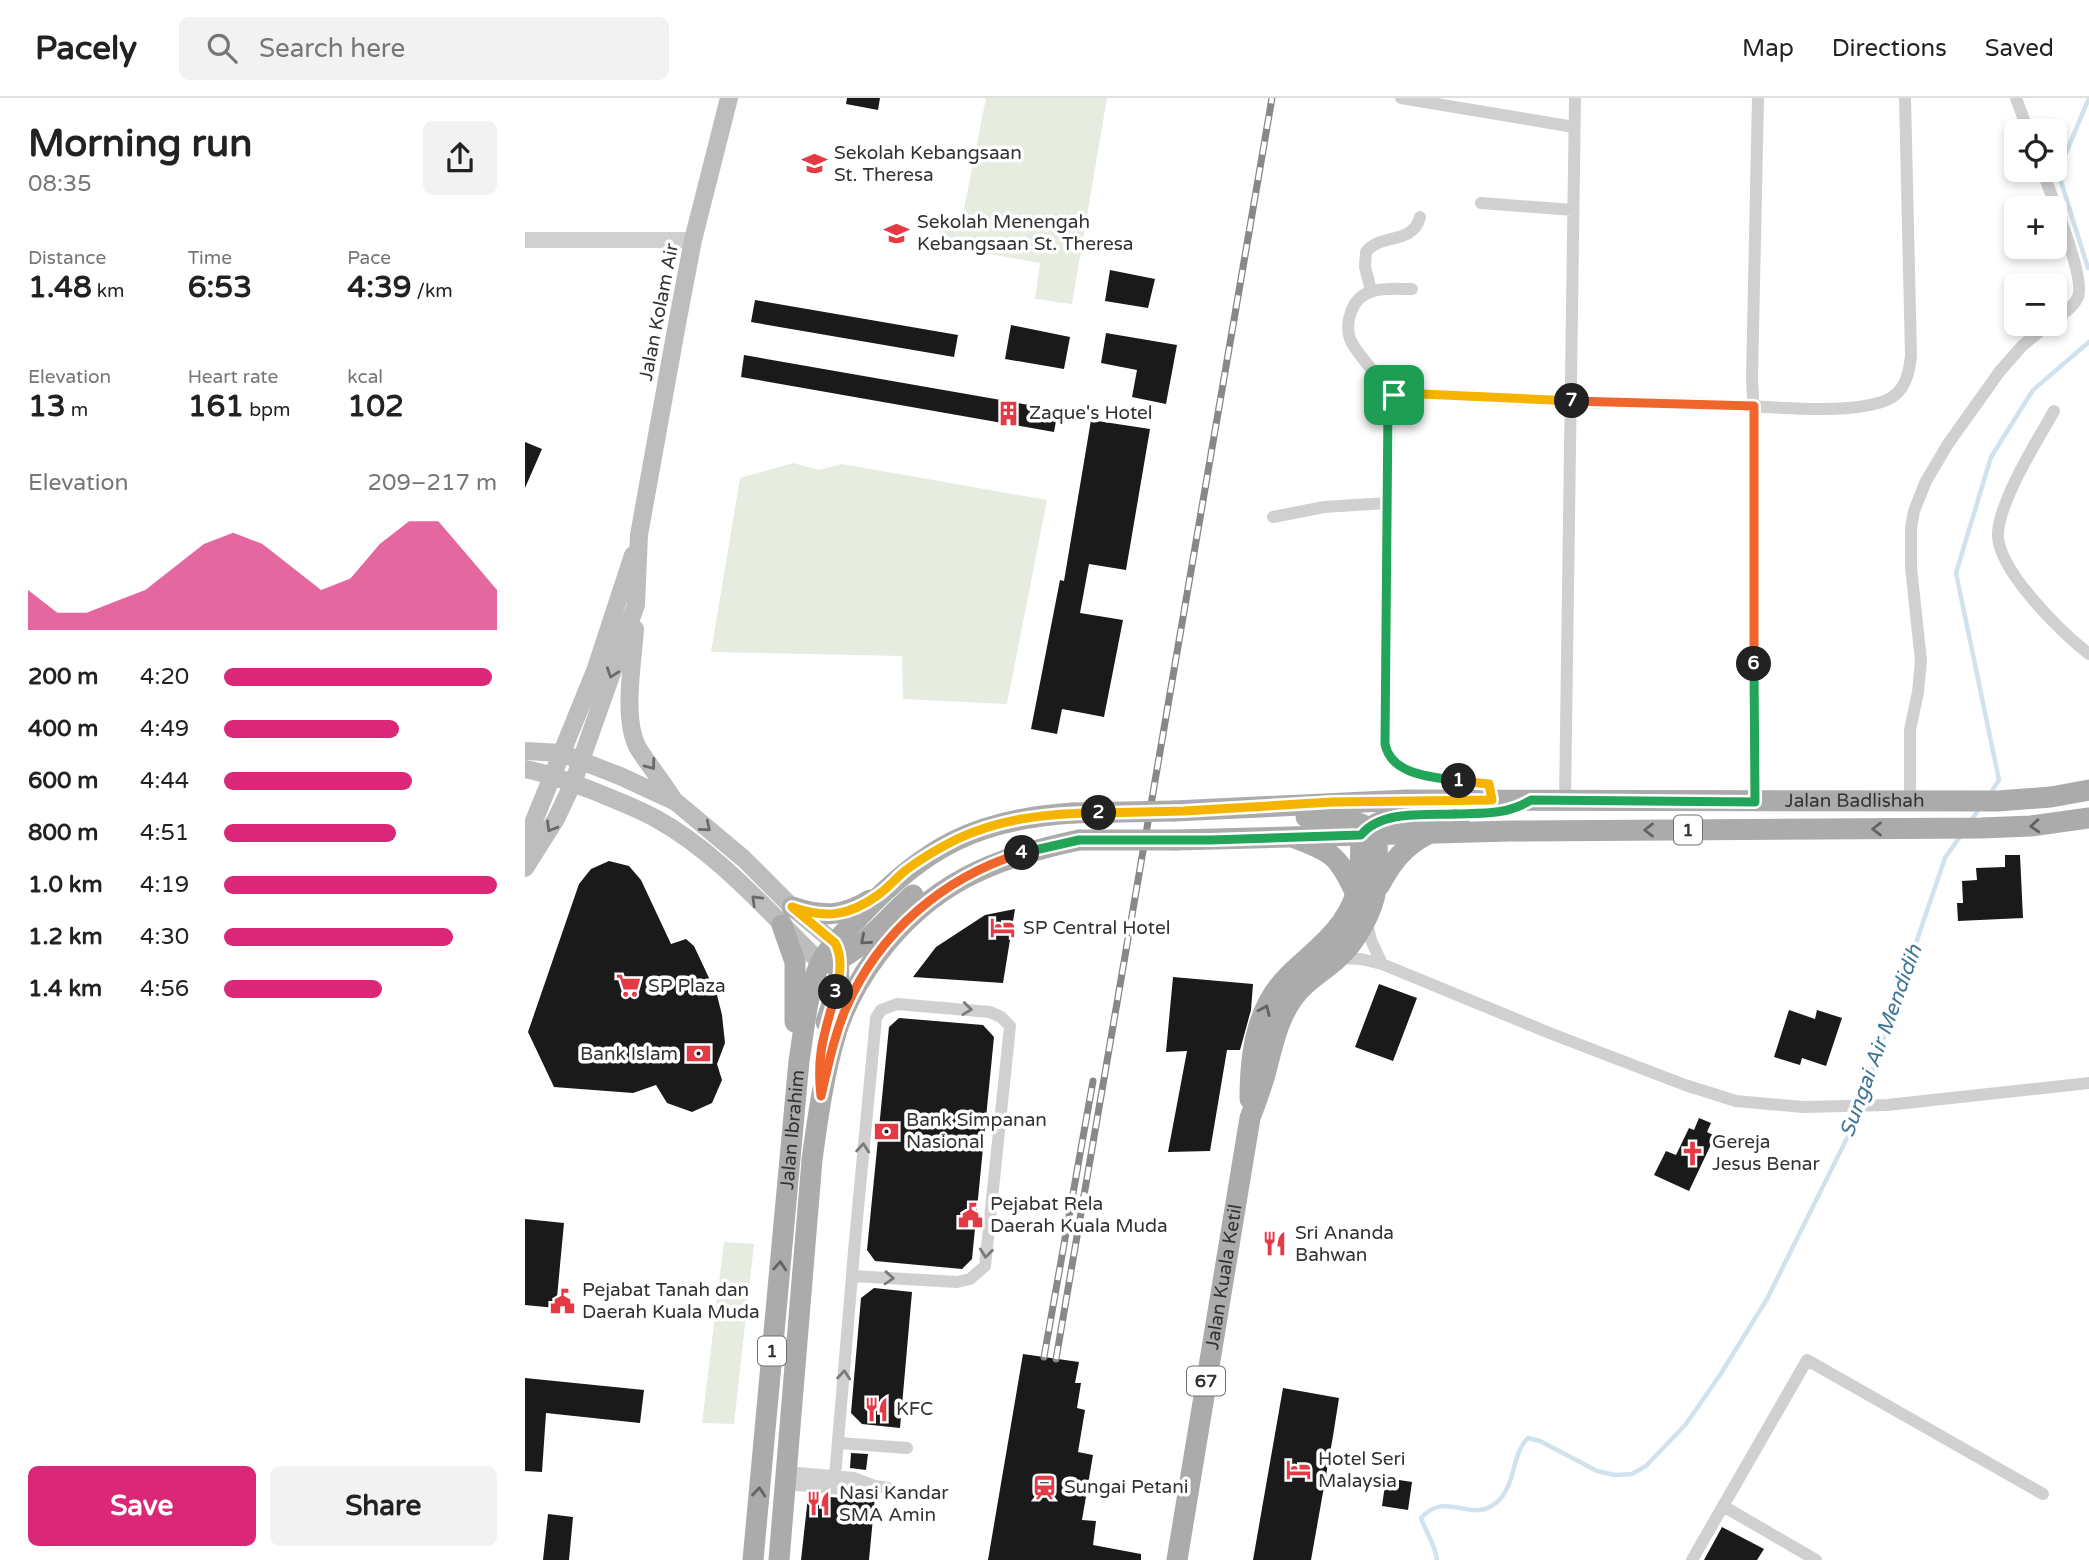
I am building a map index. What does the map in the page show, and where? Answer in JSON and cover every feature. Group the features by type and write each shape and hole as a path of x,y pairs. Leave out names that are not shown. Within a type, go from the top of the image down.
{"main road":[{"name":"Jalan Kolam Air","path":"526,839 595,671 639,535 693,240 729,98"},
{"name":"Jalan Kolam Air","path":"525,868 556,819 573,783 636,605 639,535"},
{"path":"636,605 631,672 632,731 639,748 675,802"},
{"path":"525,751 561,753 675,802 744,859 787,916 797,977 794,1039 799,1061"},
{"path":"525,769 573,783 656,819 787,916 832,955 839,983 820,1046 818,1069 821,1096"},
{"name":"Jalan Badlishah","path":"1073,813 1179,811 1332,802 1492,800 1956,802 2051,797 2089,790"},
{"path":"1179,811 1212,821 1344,818 1369,833 1379,822 1402,817 1501,812 1515,810 1531,800"},
{"path":"525,812 526,839"},
{"name":"Jalan Ibrahim","path":"753,1560 799,1061 806,1017 832,955 880,894 919,861 958,838 1017,820 1073,813"},
{"name":"Jalan Badlishah","path":"1079,840 1176,840 1431,832 1945,829 2044,825 2089,818"},
{"path":"1288,836 1333,855 1366,892 1394,858 1431,832"},
{"name":"Jalan Kuala Ketil","path":"1250,1118 1283,1015 1307,982 1338,958 1366,918 1366,892 1360,876 1369,833"},
{"name":"Jalan Ibrahim","path":"779,1560 812,1160 821,1096 838,1029 854,990 887,942 917,910 944,888 981,868 1038,849 1079,840"},
{"path":"832,955 859,946 910,897 934,880 967,867 981,868"},
{"name":"Jalan Kuala Ketil","path":"1177,1560 1250,1118 1250,1076 1258,1027 1265,1007 1287,977 1339,926 1366,892"},
{"path":"787,916 838,914 860,906 880,894"}],"street":[{"path":"1401,98 1574,127"},
{"path":"1565,801 1575,98"},
{"path":"1755,802 1752,377 1758,98"},
{"path":"1492,800 1489,784 1435,777 1401,768 1389,757 1386,750 1388,404 1394,395 1400,393 1754,406 1853,407 1888,399 1898,393 1905,383 1911,356 1905,98"},
{"path":"2016,98 2024,119"},
{"path":"2046,182 2075,264 2080,293 2089,303"},
{"path":"1481,203 1573,210"},
{"path":"1371,290 1365,267 1366,252 1374,245 1405,236 1415,230 1420,217"},
{"path":"525,240 693,240"},
{"path":"1394,395 1350,339 1348,323 1352,308 1363,294 1371,290 1412,289"},
{"path":"2067,311 2080,293"},
{"path":"1910,802 1910,730 1921,661 1910,567 1911,528 1915,511 1926,481 1948,444 2000,371 2034,336"},
{"path":"2054,411 2014,483 1998,532 2000,550 2009,569 2058,626 2089,654"},
{"path":"1273,517 1335,506 1387,503"},
{"path":"1366,918 1371,940 1382,964"},
{"path":"1338,958 1361,959 1382,964 1502,1015 1736,1101 1832,1107 1887,1105 2089,1083"},
{"path":"835,1476 839,1443 852,1276 876,1017 881,1010 897,1004 990,1012 1001,1017 1010,1026 985,1266 970,1279 957,1282 852,1276"},
{"path":"1692,1560 1807,1360 2043,1494"},
{"path":"839,1443 907,1448"},
{"path":"835,1476 853,1478 882,1487 852,1490 786,1478 835,1476"},
{"path":"1723,1506 1816,1560"}],"shaded area":[{"path":"986,98 1107,98 1072,304 1035,299 1040,263 938,245 940,228 960,229"},
{"path":"793,463 819,470 842,464 1047,500 1007,704 903,699 902,656 711,652 740,478"},
{"path":"724,1242 754,1244 734,1424 702,1423"}],"building":[{"path":"847,98 880,98 878,110 846,104"},
{"path":"1110,270 1155,279 1148,308 1105,301"},
{"path":"755,300 958,335 954,357 751,322"},
{"path":"1011,325 1070,337 1064,369 1005,359"},
{"path":"1106,333 1177,345 1166,404 1132,397 1137,370 1101,363"},
{"path":"744,355 1058,410 1054,432 741,377"},
{"path":"1091,420 1150,429 1126,570 1089,564 1080,613 1123,620 1104,717 1062,709 1057,734 1031,729 1060,580 1064,581"},
{"path":"525,442 542,449 525,488"},
{"path":"2005,855 2020,855 2023,918 1958,921 1957,903 1963,903 1962,881 1977,880 1976,868 2005,867"},
{"name":"SP Plaza","path":"609,861 629,866 641,880 671,944 686,939 694,946 717,995 725,1043 717,1064 722,1080 712,1103 692,1112 667,1103 656,1085 633,1093 554,1087 528,1032 579,884 591,869"},
{"path":"1015,909 1003,983 913,977 936,947 985,915"},
{"path":"1173,977 1253,984 1251,1010 1240,1050 1227,1050 1210,1151 1168,1152 1187,1051 1166,1052"},
{"path":"1379,984 1417,998 1393,1061 1355,1047"},
{"path":"1789,1010 1815,1019 1817,1010 1842,1018 1826,1066 1802,1058 1800,1065 1774,1057"},
{"path":"899,1018 983,1025 994,1037 972,1259 962,1269 875,1261 867,1250 889,1027"},
{"name":"Gereja Jesus Benar","path":"1699,1118 1711,1123 1707,1132 1715,1136 1689,1191 1654,1175 1666,1151 1676,1155 1689,1128 1694,1130"},
{"path":"525,1219 564,1223 556,1308 525,1305"},
{"path":"874,1288 912,1292 900,1428 862,1424 851,1413 861,1298"},
{"name":"Sungai Petani","path":"1023,1354 1079,1362 1075,1383 1081,1383 1077,1408 1085,1410 1078,1452 1093,1455 1082,1520 1096,1521 1093,1545 1141,1554 1141,1560 988,1560"},
{"path":"525,1378 644,1390 640,1423 546,1413 542,1472 525,1471"},
{"name":"Hotel Seri Malaysia","path":"1283,1388 1339,1398 1333,1436 1311,1560 1253,1560"},
{"path":"851,1453 868,1454 866,1470 850,1468"},
{"path":"1386,1478 1412,1482 1408,1510 1382,1506"},
{"path":"810,1495 851,1499 875,1497 869,1560 801,1560"},
{"path":"548,1514 573,1517 569,1560 543,1560"},
{"path":"1722,1527 1764,1549 1757,1560 1704,1560"}],"waterway":[{"path":"2088,268 2058,172 2089,98"},
{"name":"Sungai Air Mendidih","path":"1990,794 1999,780 1956,573 1991,457 2033,390 2089,342"},
{"name":"Sungai Air Mendidih","path":"1970,822 1981,806"},
{"name":"Sungai Air Mendidih","path":"1437,1560 1421,1518 1430,1510 1440,1507 1478,1510 1497,1502 1507,1488 1519,1453 1528,1438 1540,1441 1597,1471 1615,1475 1632,1474 1646,1466 1686,1424 1767,1299 1855,1122 1945,858 1961,835"}],"railway":[{"path":"1056,1359 1272,98"},
{"path":"1044,1357 1093,1081"}],"place":[{"name":"Sekolah Kebangsaan St. Theresa","path":"814,164"},
{"name":"Sekolah Menengah Kebangsaan St. Theresa","path":"897,233"},
{"name":"Zaque's Hotel","path":"1009,413"},
{"name":"SP Central Hotel","path":"1003,928"},
{"name":"SP Plaza","path":"628,986"},
{"name":"Bank Islam","path":"698,1054"},
{"name":"Bank Simpanan Nasional","path":"886,1131"},
{"name":"Gereja Jesus Benar","path":"1692,1153"},
{"name":"Pejabat Rela Daerah Kuala Muda","path":"970,1215"},
{"name":"Sri Ananda Bahwan","path":"1275,1244"},
{"name":"Pejabat Tanah dan Daerah Kuala Muda","path":"562,1301"},
{"name":"KFC","path":"876,1409"},
{"name":"Hotel Seri Malaysia","path":"1298,1470"},
{"name":"Sungai Petani","path":"1044,1487"},
{"name":"Nasi Kandar SMA Amin","path":"819,1504"}],"route":[{"path":"1400,393 1593,403 1754,406 1755,802 1531,800 1515,810 1501,812 1392,818 1379,822 1361,835 1211,840 1079,840 1009,857 964,876 944,888 909,917 887,942 854,990 845,1010 821,1096 818,1069 820,1046 839,983 838,949 835,943 792,907 813,914 838,914 860,906 880,894 919,861 958,838 988,827 1041,815 1184,811 1332,802 1492,800 1489,784 1435,777 1401,768 1389,757 1386,750 1388,404 1394,395 1400,393"}]}
